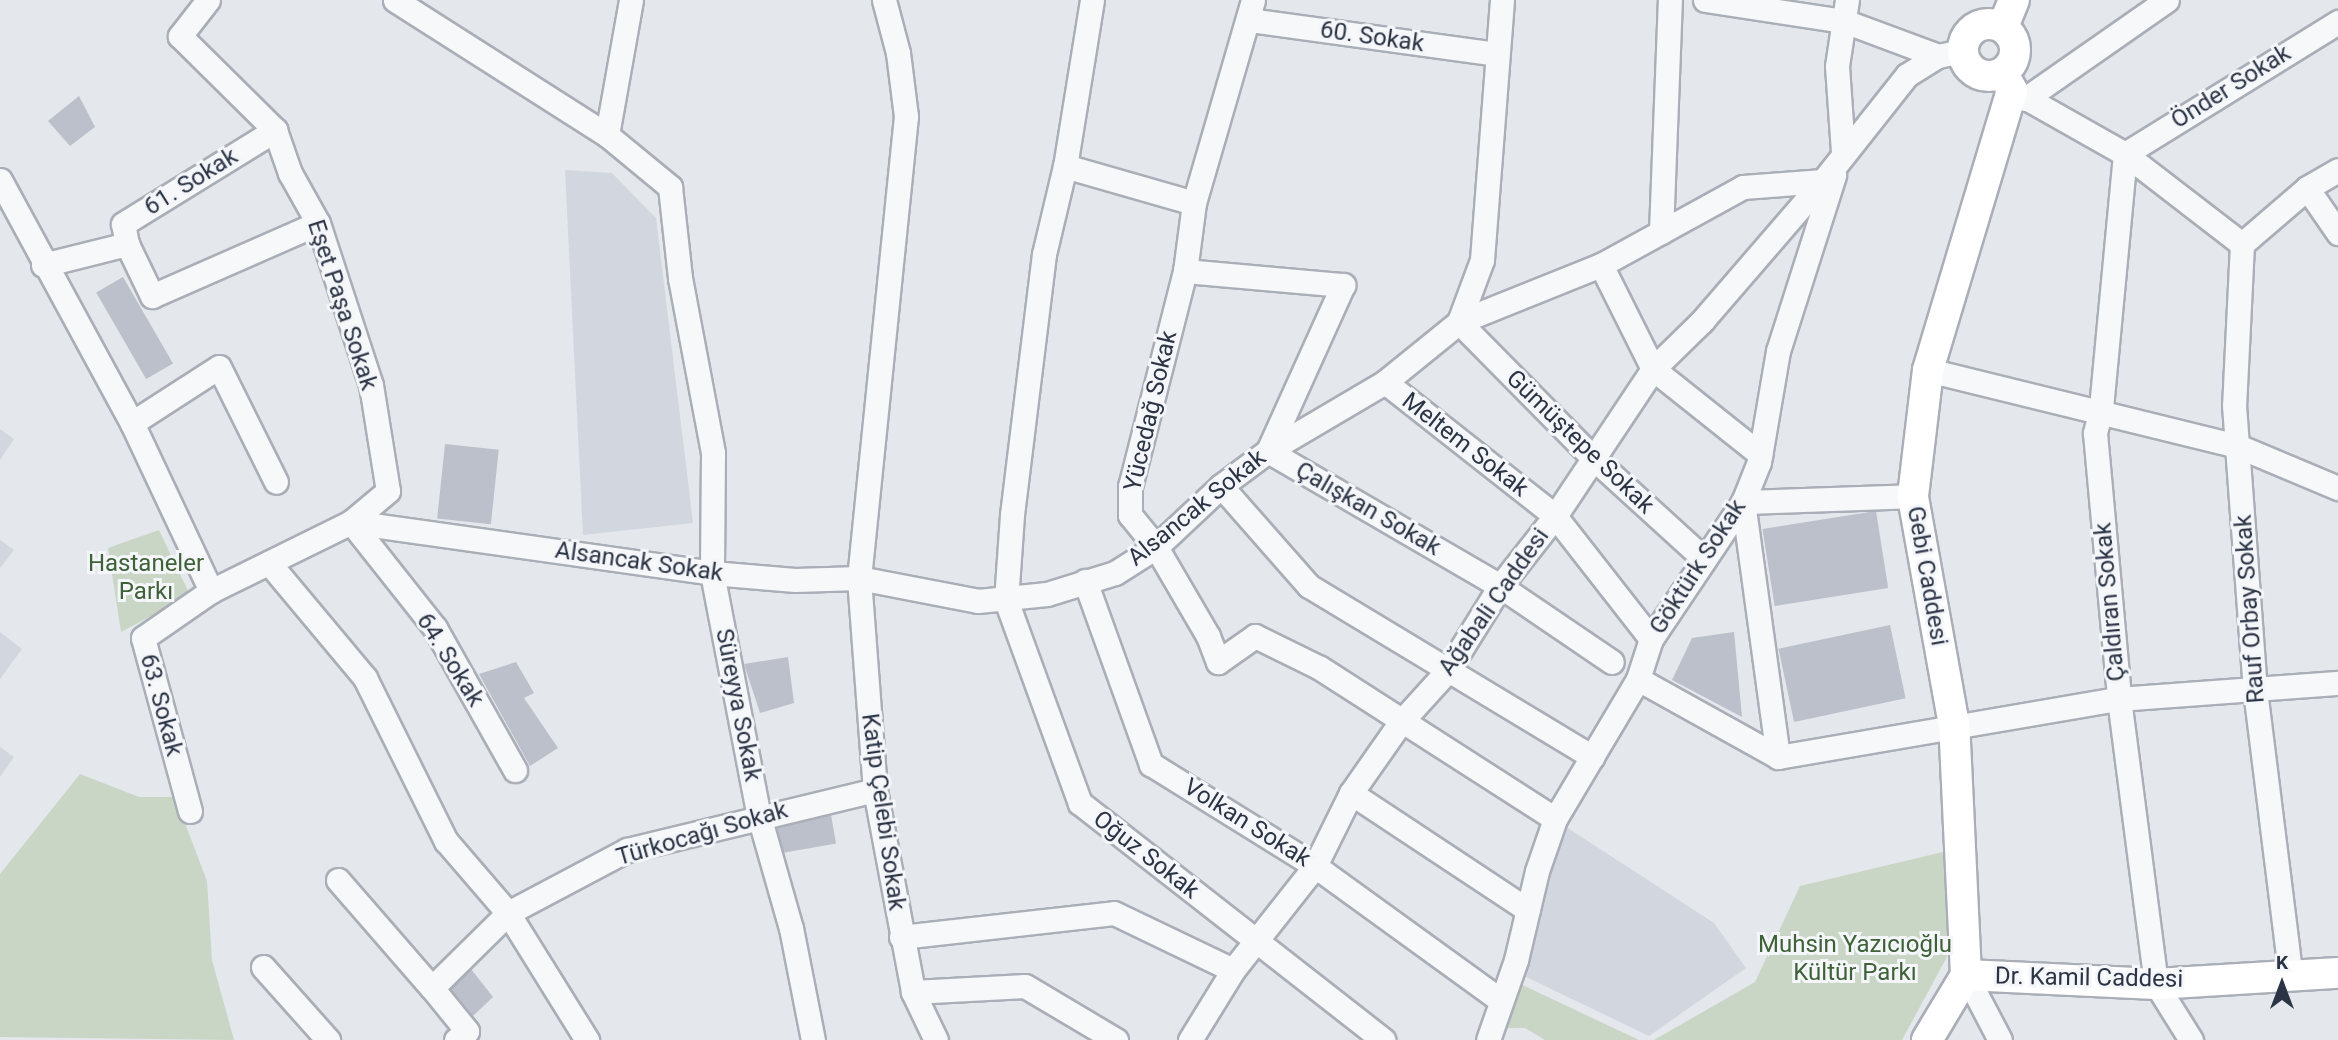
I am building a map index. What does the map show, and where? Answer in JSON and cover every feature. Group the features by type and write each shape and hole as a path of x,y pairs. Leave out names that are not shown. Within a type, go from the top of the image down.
{"main road":[{"name":"Gebi Caddesi","path":"1966,975 1954,725 1913,496 1928,370 2013,88 2017,51 2008,13"},
{"path":"2008,13 1975,27 1950,54 1985,77 2013,88"},
{"name":"Dr. Kamil Caddesi","path":"1966,975 2156,984 2290,973 2338,973"},
{"path":"1927,1040 1966,975"}],"street":[{"name":"Eşet Paşa Sokak","path":"208,0 180,36 275,130 290,173 318,223 371,385 388,491 351,522"},
{"path":"395,0 607,135 631,0"},
{"name":"Katip Çelebi Sokak","path":"884,0 898,52 906,116 859,578 876,790 913,992 936,1040"},
{"path":"1006,600 1012,515 1044,254 1065,166 1092,0"},
{"path":"1459,322 1482,260 1502,0"},
{"path":"1661,232 1670,0"},
{"path":"1705,0 1845,10 1950,54"},
{"path":"2166,0 2013,88 2125,153 2242,244 2307,188 2338,170"},
{"name":"60. Sokak","path":"1251,10 1496,54"},
{"name":"Yücedağ Sokak","path":"1251,10 1194,203 1185,271 1130,486 1130,515 1156,547 1208,636 1218,662 1255,636 1320,668 1400,723 1555,819"},
{"path":"1841,155 1837,66 1845,10"},
{"name":"Önder Sokak","path":"2125,153 2338,22"},
{"path":"1823,181 1907,75 1950,54"},
{"name":"61. Sokak","path":"127,244 123,224 275,130"},
{"name":"Süreyya Sokak","path":"607,135 670,187 680,278 713,453 712,573 759,816 791,928 813,1040"},
{"name":"Çaldıran Sokak","path":"2125,153 2101,410 2095,432 2119,699 2156,984 2191,1040"},
{"name":"Göktürk Sokak","path":"1488,1040 1499,999 1516,960 1555,819 1638,679 1651,639 1743,502 1760,454 1778,351 1841,155"},
{"path":"1065,166 1194,203"},
{"path":"0,180 43,265 132,423 211,591 351,522"},
{"name":"Alsancak Sokak","path":"351,522 712,573 795,580 859,578 978,601 1047,594 1115,573 1156,547 1221,486 1268,451 1385,382 1459,322 1601,265 1743,187 1823,181"},
{"name":"Ağabali Caddesi","path":"1190,1040 1233,970 1315,866 1350,793 1400,723 1448,670 1500,586 1555,516 1591,456 1653,369 1702,321 1823,181"},
{"path":"2307,188 2338,233"},
{"path":"43,265 127,244 152,296 318,223"},
{"name":"Rauf Orbay Sokak","path":"2242,244 2234,405 2255,690 2290,973"},
{"path":"1601,265 1653,369 1760,454"},
{"name":"Çalışkan Sokak","path":"1185,271 1343,285 1268,451 1500,586 1612,662"},
{"name":"Gümüştepe Sokak","path":"1459,322 1591,456 1704,559"},
{"path":"132,423 219,368 276,482"},
{"path":"1928,370 2101,410 2238,446 2338,488"},
{"name":"Meltem Sokak","path":"1385,382 1555,516 1651,639"},
{"path":"1221,486 1309,586 1592,757"},
{"path":"1778,757 1743,502 1913,496"},
{"name":"64. Sokak","path":"351,522 435,628 515,770"},
{"path":"269,563 365,678 446,841 509,913 587,1040"},
{"name":"Volkan Sokak","path":"1085,581 1151,764 1315,866 1499,999"},
{"name":"63. Sokak","path":"190,811 143,638 211,591"},
{"name":"Oğuz Sokak","path":"1006,600 1080,803 1383,1040"},
{"path":"1638,679 1778,757 2119,699 2338,683"},
{"name":"Türkocağı Sokak","path":"432,988 509,913 627,850 759,816 876,790"},
{"path":"1350,793 1528,910"},
{"path":"338,880 432,988 465,1037"},
{"path":"901,937 1114,913 1233,970"},
{"path":"262,967 328,1040"},
{"path":"1966,975 2000,1040"},
{"path":"913,992 1025,986 1116,1040"}],"shaded area":[{"path":"565,170 612,173 656,218 693,523 583,535"},
{"path":"0,429 14,439 0,460"},
{"path":"0,540 14,550 0,568"},
{"path":"0,632 22,649 0,679"},
{"path":"0,747 14,757 0,777"},
{"path":"1563,825 1714,923 1746,968 1649,1036 1524,976"}],"green space":[{"name":"Hastaneler Parkı","path":"159,530 190,595 121,632 108,548"},
{"path":"80,774 139,797 175,797 207,881 212,960 234,1040 0,1037 0,874"},
{"name":"Muhsin Yazıcıoğlu Kültür Parkı","path":"1947,851 1955,906 1948,955 1902,1040 1654,1040 1755,982 1800,886"},
{"path":"1518,983 1639,1040 1545,1040 1525,1028 1500,1028"}],"building":[{"path":"79,96 95,127 70,146 48,121"},
{"path":"123,277 173,364 146,379 96,292"},
{"path":"445,444 499,450 491,524 437,519"},
{"path":"1876,511 1888,588 1775,606 1762,529"},
{"path":"1890,625 1906,698 1794,722 1778,649"},
{"path":"1734,632 1742,717 1672,680 1692,638"},
{"path":"788,657 794,703 760,713 744,664"},
{"path":"516,662 534,693 524,698 558,748 530,766 479,674"},
{"path":"831,815 836,844 781,853 776,825"},
{"path":"471,969 493,997 473,1016 451,989"}]}
